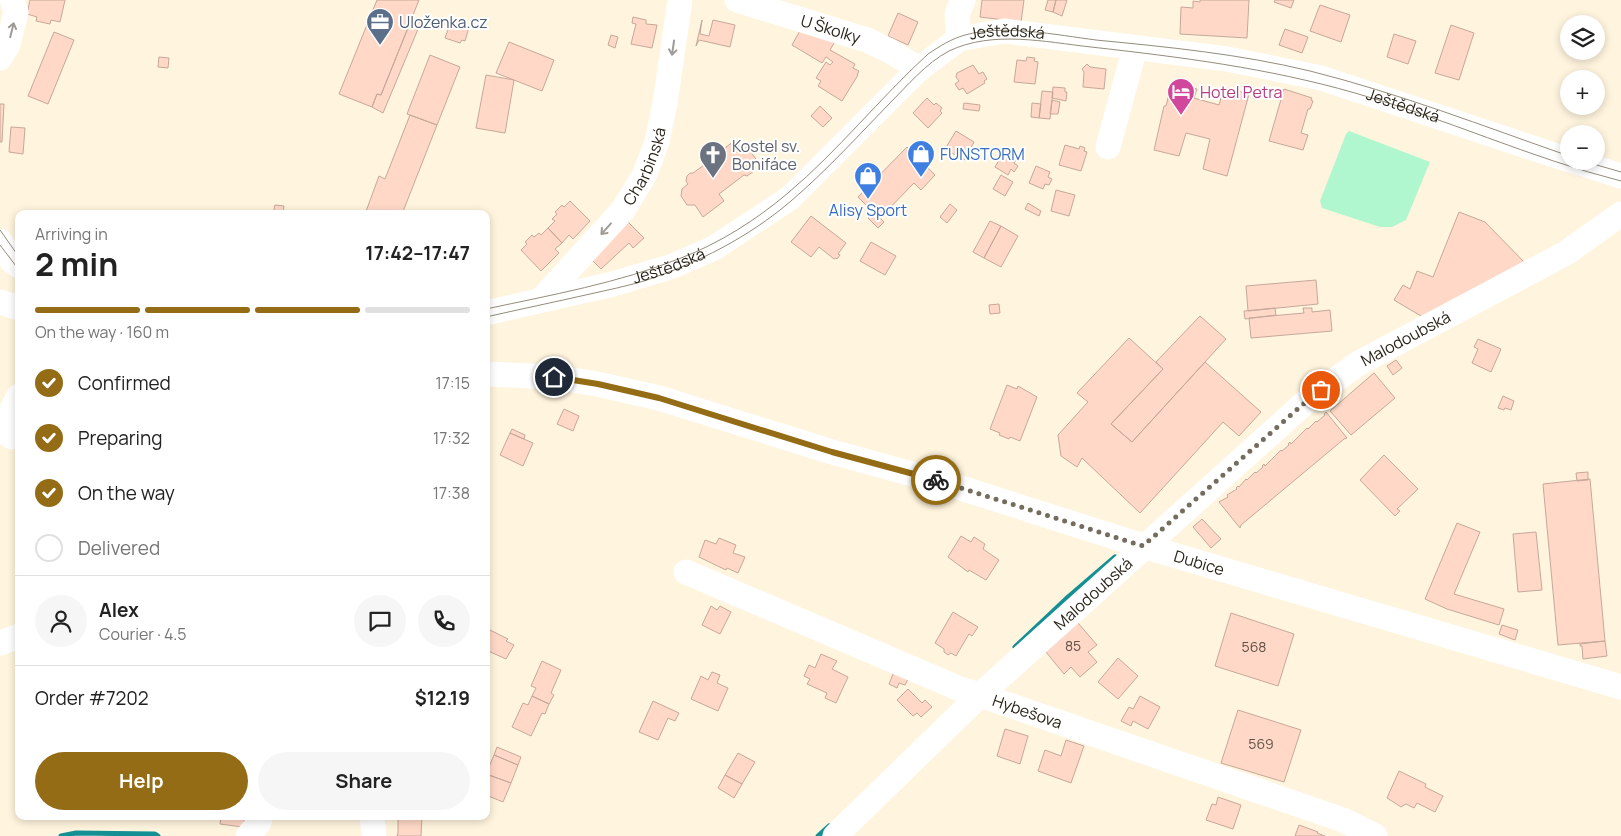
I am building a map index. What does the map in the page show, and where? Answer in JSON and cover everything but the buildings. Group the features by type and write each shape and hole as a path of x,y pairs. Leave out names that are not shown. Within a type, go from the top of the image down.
{"street":[{"path":"0,58 8,45 16,12 12,0"},
{"name":"Charbinská","path":"541,300 623,210 644,176 657,142 665,103 680,0"},
{"name":"U Školky","path":"737,0 867,40 890,51 919,69"},
{"path":"959,39 957,14 963,0"},
{"name":"Ještědská","path":"490,312 613,284 673,266 714,248 790,198 919,69 959,39 1004,31 1227,59 1321,78 1560,157"},
{"path":"1108,147 1135,48"},
{"path":"1602,170 1621,176"},
{"name":"Malodoubská","path":"834,836 980,695 1143,546 1309,399 1359,363 1566,253 1621,214"},
{"path":"0,241 15,263"},
{"path":"0,302 15,307"},
{"name":"Dubice","path":"490,374 554,377 598,384 659,398 832,452 944,483 1143,546 1621,686"},
{"path":"15,403 1,429 12,437 15,437"},
{"name":"Hybešova","path":"686,572 960,689 1342,820 1375,836"},
{"path":"0,643 15,637"},
{"path":"248,836 260,820"},
{"path":"372,820 374,836"}],"green space":[{"path":"1349,131 1430,162 1406,220 1392,227 1380,227 1322,208 1320,201 1346,134"}],"waterway":[{"path":"1015,647 1066,599 1115,557"},
{"path":"818,836 829,826"},
{"path":"61,836 76,833 155,834 158,836"}],"tram line":[{"path":"490,308 585,288 634,275 681,258 724,238 763,212 806,177 928,54 955,39 980,32 1013,30 1047,33 1204,52 1284,65 1343,80 1408,100 1560,153"},
{"path":"490,316 644,281 684,266 722,248 775,214 804,190 932,62 949,51 983,41 1019,39 1191,59 1257,70 1322,84 1389,103 1554,161 1621,181"},
{"path":"1605,167 1621,172"},
{"path":"0,230 15,251"},
{"path":"0,245 15,265"}],"way so far":[{"path":"936,480 1143,546 1321,390"}],"place":[{"name":"Uloženka.cz","path":"380,46"},
{"name":"Hotel Petra","path":"1181,116"},
{"name":"FUNSTORM","path":"921,178"},
{"name":"Kostel sv. Bonifáce","path":"713,179"},
{"name":"Alisy Sport","path":"868,200"}],"route":[{"path":"554,377 598,384 659,398 832,452 936,480"}]}
